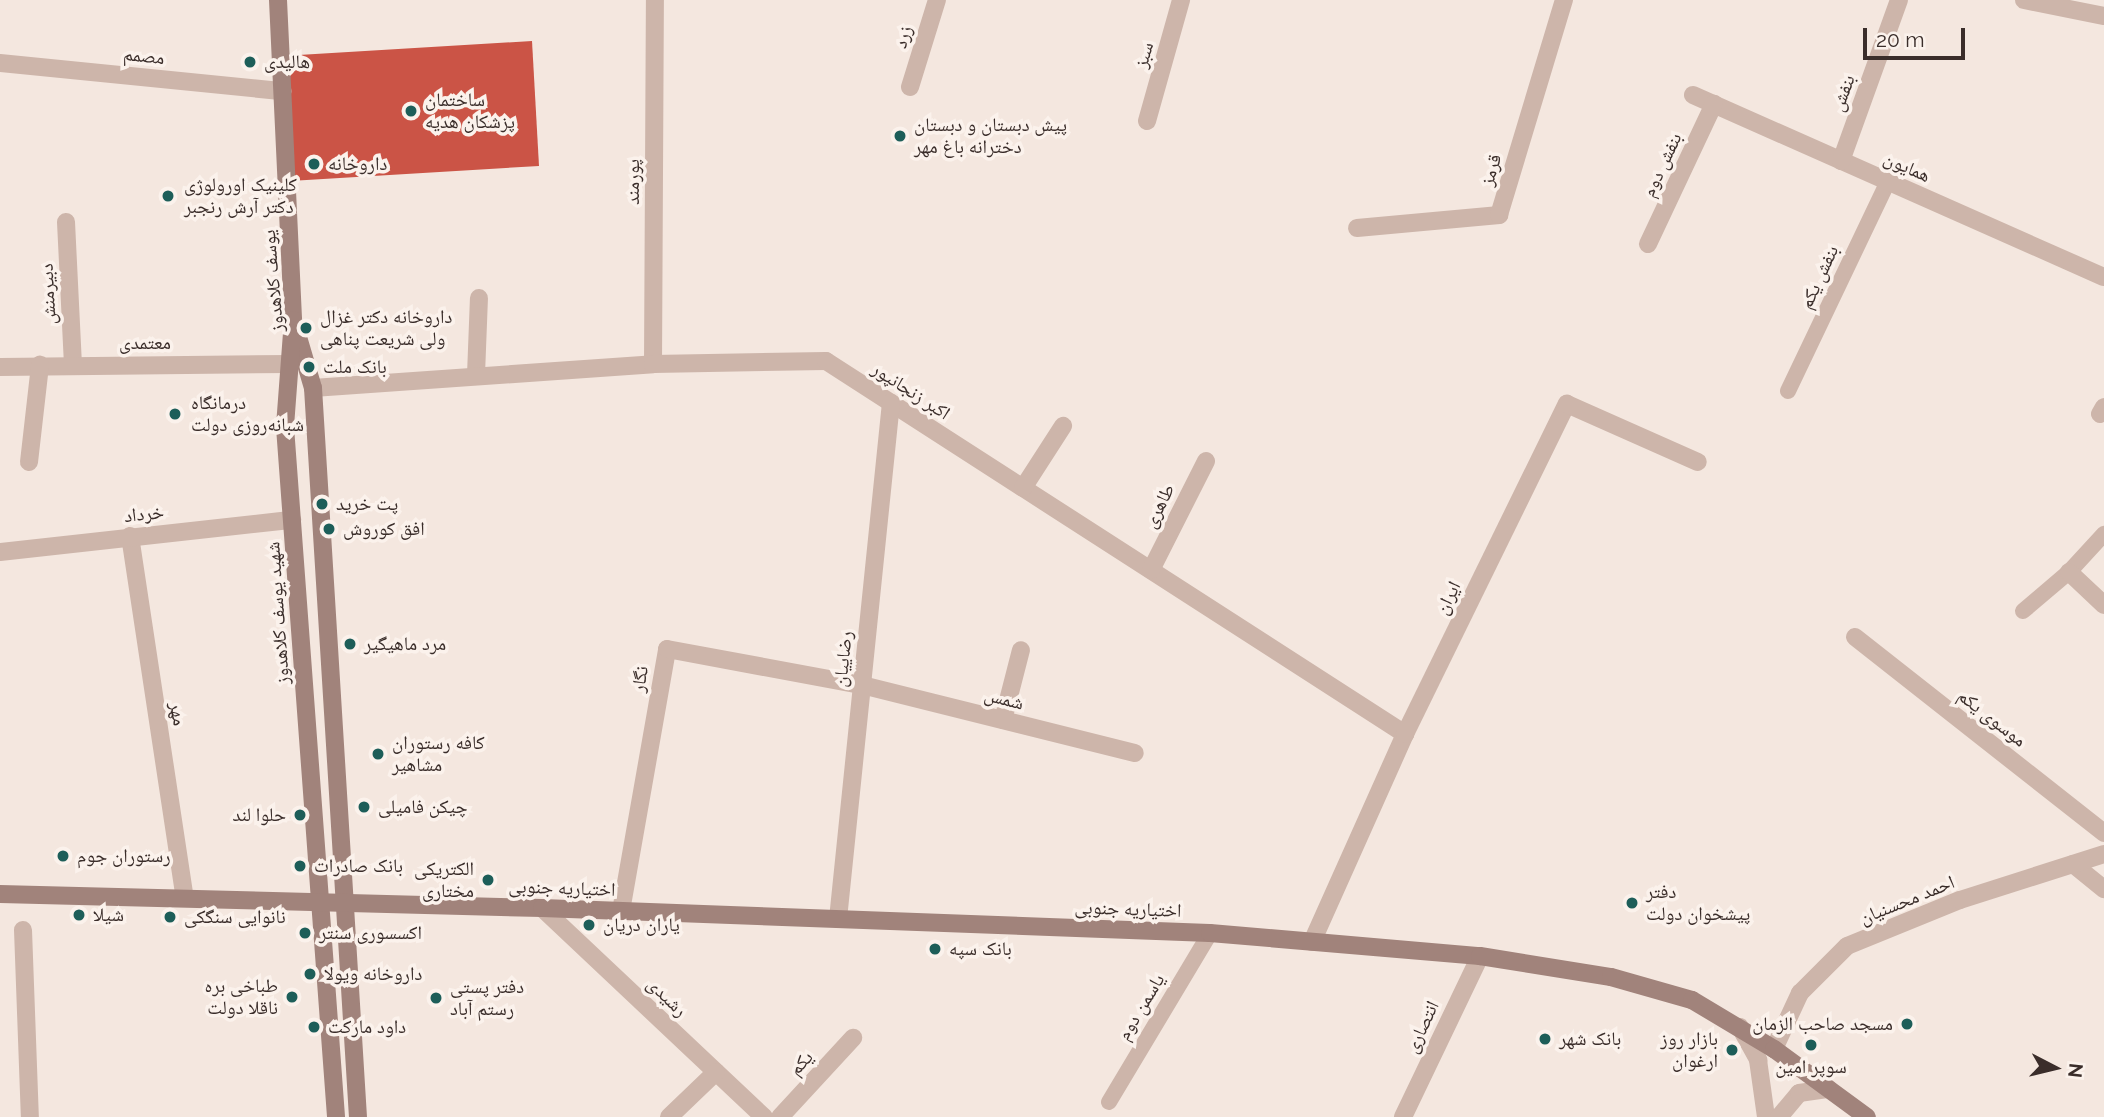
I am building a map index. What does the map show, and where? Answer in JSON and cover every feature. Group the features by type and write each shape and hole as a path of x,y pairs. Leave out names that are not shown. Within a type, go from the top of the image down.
{"main road":[{"name":"یوسف کلاهدوز","path":"278,0 293,320 313,388"},
{"name":"شهید یوسف کلاهدوز","path":"293,320 285,427 319,904"},
{"path":"313,388 348,905 358,1117"},
{"path":"0,894 319,904 336,1117"},
{"name":"اختیاریه جنوبی","path":"319,904 542,908 1210,933 1480,956 1611,977 1692,1000 1774,1049 1867,1117"}],"street":[{"name":"پورمند","path":"653,364 654,0"},
{"name":"زرد","path":"910,87 936,0"},
{"name":"سبز","path":"1147,121 1181,0"},
{"name":"قرمز","path":"1357,228 1499,215 1564,0"},
{"name":"بنفش","path":"1842,161 1899,0"},
{"path":"2024,0 2104,16"},
{"name":"مصمم","path":"0,63 283,92"},
{"name":"همایون","path":"1693,95 2104,277"},
{"name":"بنفش دوم","path":"1648,244 1714,104"},
{"name":"دبیرمنش","path":"66,222 73,364"},
{"path":"476,375 479,298"},
{"name":"اکبر زنجانپور","path":"313,388 653,364 826,361 1405,734"},
{"name":"معتمدی","path":"0,367 73,364 290,364"},
{"path":"29,462 40,365"},
{"name":"رضاییان","path":"838,919 891,403"},
{"name":"ایران","path":"1312,942 1405,734 1567,404 1698,462"},
{"path":"1023,488 1063,426"},
{"name":"طاهری","path":"1151,570 1206,461"},
{"name":"خرداد","path":"0,552 292,520"},
{"name":"مهر","path":"130,536 185,898"},
{"path":"2069,572 2104,605"},
{"name":"موسوی یکم","path":"1855,637 2104,833"},
{"name":"نگار","path":"621,911 667,649 862,685"},
{"path":"1003,720 1020,650"},
{"name":"شمس","path":"862,685 1135,753"},
{"name":"احمد محسنیان","path":"1774,1049 1800,993 1847,946 1960,900 2104,853"},
{"path":"2073,864 2104,889"},
{"name":"رشیدی","path":"542,908 764,1117"},
{"path":"23,930 30,1117"},
{"name":"انتصاری","path":"1403,1117 1480,956"},
{"path":"1740,1027 1758,1060 1766,1117"},
{"name":"یکم","path":"780,1117 853,1038"},
{"path":"670,1117 716,1072"},
{"path":"1779,1117 1799,1093 1829,1089"}],"lane":[{"name":"بنفش یکم","path":"1788,391 1888,181"},
{"path":"2023,611 2069,572 2104,534"},
{"name":"یاسمن دوم","path":"1109,1102 1210,933"}],"building":[{"name":"ساختمان پزشکان هدیه","path":"532,41 539,166 290,181 282,56"}],"place":[{"name":"هالیدی","path":"250,62"},
{"name":"ساختمان پزشکان هدیه","path":"411,111"},
{"name":"پیش دبستان و دبستان دخترانه باغ مهر","path":"900,136"},
{"name":"داروخانه","path":"314,164"},
{"name":"کلینیک اورولوژی دکتر آرش رنجبر","path":"168,196"},
{"name":"داروخانه دکتر غزال ولی شریعت پناهی","path":"306,328"},
{"name":"بانک ملت","path":"309,367"},
{"name":"درمانگاه شبانه‌روزی دولت","path":"175,414"},
{"name":"پت خرید","path":"322,504"},
{"name":"افق کوروش","path":"329,529"},
{"name":"مرد ماهیگیر","path":"350,644"},
{"name":"کافه رستوران مشاهیر","path":"378,754"},
{"name":"چیکن فامیلی","path":"364,807"},
{"name":"حلوا لند","path":"300,815"},
{"name":"رستوران جوم","path":"63,856"},
{"name":"بانک صادرات","path":"300,866"},
{"name":"الکتریکی مختاری","path":"488,880"},
{"name":"دفتر پیشخوان دولت","path":"1632,903"},
{"name":"شیلا","path":"79,915"},
{"name":"نانوایی سنگکی","path":"170,917"},
{"name":"یاران دریان","path":"589,925"},
{"name":"اکسسوری سنتر","path":"305,933"},
{"name":"بانک سپه","path":"935,949"},
{"name":"داروخانه ویولا","path":"310,974"},
{"name":"طباخی بره ناقلا دولت","path":"292,997"},
{"name":"دفتر پستی رستم آباد","path":"436,998"},
{"name":"مسجد صاحب الزمان","path":"1907,1024"},
{"name":"داود مارکت","path":"314,1027"},
{"name":"بانک شهر","path":"1545,1039"},
{"name":"سوپر امین","path":"1811,1045"},
{"name":"بازار روز ارغوان","path":"1732,1050"}]}
